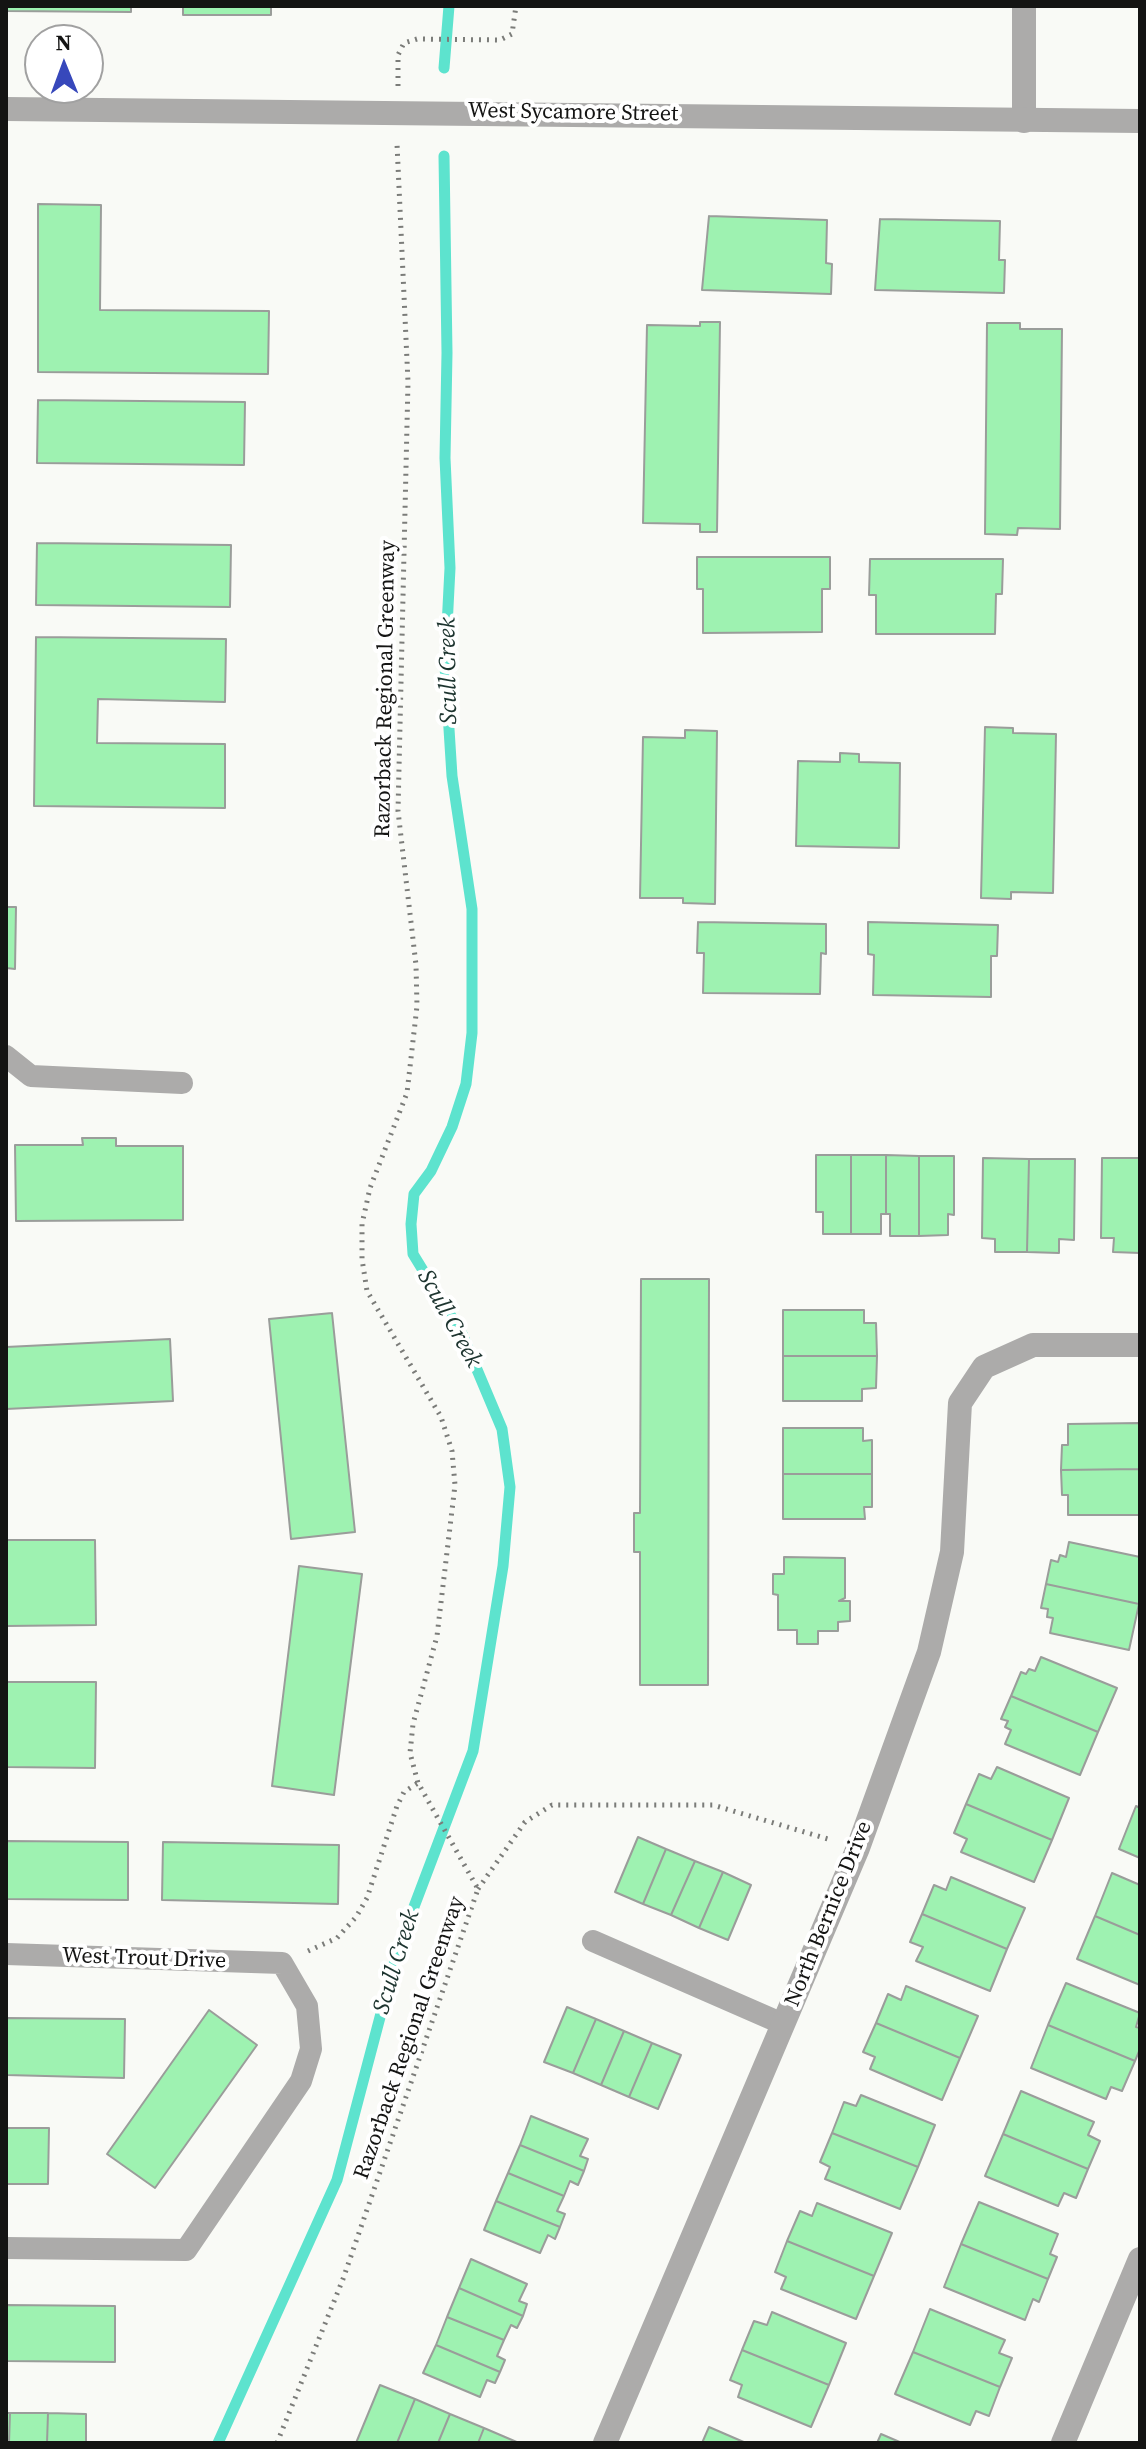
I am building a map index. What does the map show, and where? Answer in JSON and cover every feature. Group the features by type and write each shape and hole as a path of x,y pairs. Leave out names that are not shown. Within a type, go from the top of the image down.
{"street":[{"path":"1024,6 1024,121"},
{"name":"West Sycamore Street","path":"6,109 1140,121"},
{"name":"North Bernice Drive","path":"605,2443 858,1848 929,1652 952,1552 960,1403 984,1367 1033,1345 1140,1345"},
{"path":"1063,2443 1140,2259"}],"lane":[{"path":"6,1056 31,1076 182,1083"},
{"path":"593,1941 783,2024"},
{"name":"West Trout Drive","path":"6,1954 282,1963"},
{"path":"6,2248 186,2250 301,2081 311,2049 307,2006 282,1963"}],"path":[{"name":"Razorback Regional Greenway","path":"277,2443 343,2279 478,1889 418,1783 410,1753 413,1724 437,1636 455,1485 452,1451 441,1417 367,1291 362,1259 362,1224 370,1188 407,1093 417,1006 416,965 398,811 408,382 398,55 404,43 417,39 500,40 512,34 516,6"},
{"path":"282,1963 337,1938 356,1917 367,1898 397,1806 404,1792 418,1783"},
{"path":"478,1889 536,1812 572,1803 713,1805 858,1848"}],"building":[{"path":"6,6 131,6 131,12 6,11"},
{"path":"183,6 271,6 271,15 183,15"},
{"path":"38,204 101,205 100,310 269,311 268,374 38,372"},
{"path":"709,216 827,220 826,263 832,264 831,294 702,290"},
{"path":"880,219 1000,221 999,260 1005,260 1004,293 875,290"},
{"path":"700,322 720,322 717,532 700,532 700,524 643,523 647,325 700,326"},
{"path":"987,323 1020,323 1020,329 1062,329 1060,529 1018,528 1017,535 985,534"},
{"path":"38,400 245,402 244,465 37,463"},
{"path":"37,543 231,545 230,607 36,605"},
{"path":"697,557 830,557 830,589 822,589 822,632 703,633 703,589 697,589"},
{"path":"870,559 1003,559 1002,594 996,594 995,634 876,634 876,595 869,595"},
{"path":"36,637 226,639 225,702 98,699 97,743 225,744 225,808 34,806"},
{"path":"985,727 1013,728 1013,733 1056,734 1053,893 1011,892 1011,899 981,898"},
{"path":"685,730 717,731 715,904 683,903 683,898 640,898 643,737 685,738"},
{"path":"840,753 859,754 859,762 900,763 899,848 796,846 798,761 840,762"},
{"path":"6,907 16,907 15,969 6,968"},
{"path":"698,922 826,924 826,954 821,953 820,994 703,993 704,953 697,953"},
{"path":"868,922 998,925 997,956 991,956 991,997 873,995 874,955 868,954"},
{"path":"82,1138 116,1138 116,1146 183,1146 183,1220 16,1221 15,1145 83,1145"},
{"path":"816,1155 851,1155 851,1234 823,1234 823,1212 816,1212"},
{"path":"851,1155 886,1155 886,1214 881,1214 881,1234 851,1234"},
{"path":"886,1155 919,1156 919,1236 890,1236 890,1214 886,1214"},
{"path":"919,1156 954,1156 954,1215 948,1214 948,1235 919,1236"},
{"path":"983,1158 1029,1159 1027,1252 995,1252 995,1239 982,1238"},
{"path":"1102,1158 1140,1158 1140,1253 1113,1252 1114,1238 1101,1238"},
{"path":"1029,1159 1075,1159 1074,1240 1059,1239 1059,1253 1027,1252"},
{"path":"641,1279 709,1279 708,1685 640,1685 640,1552 634,1552 634,1513 640,1513"},
{"path":"783,1310 864,1310 864,1323 876,1323 877,1356 783,1356"},
{"path":"332,1313 355,1532 291,1539 269,1319"},
{"path":"170,1339 173,1401 6,1409 6,1347"},
{"path":"783,1356 877,1356 876,1388 862,1389 862,1401 783,1401"},
{"path":"1140,1423 1140,1469 1061,1470 1062,1445 1068,1445 1068,1424"},
{"path":"783,1428 863,1428 863,1441 872,1440 872,1474 783,1474"},
{"path":"1140,1469 1140,1515 1068,1515 1068,1495 1062,1495 1061,1470"},
{"path":"783,1474 872,1474 872,1507 864,1507 865,1519 783,1519"},
{"path":"6,1540 95,1540 96,1625 6,1626"},
{"path":"1069,1542 1140,1557 1139,1604 1046,1584 1051,1560 1058,1562 1060,1555 1066,1557"},
{"path":"784,1557 845,1558 845,1598 839,1601 850,1601 850,1621 838,1622 838,1631 818,1631 818,1644 797,1644 797,1630 778,1630 778,1595 773,1594 773,1574 784,1574"},
{"path":"299,1566 362,1574 334,1795 272,1786"},
{"path":"1046,1584 1139,1604 1129,1650 1050,1633 1053,1618 1047,1617 1048,1609 1041,1608"},
{"path":"1041,1657 1117,1688 1098,1732 1011,1696 1021,1672 1026,1674 1029,1669 1035,1671"},
{"path":"6,1682 96,1682 95,1768 6,1767"},
{"path":"1011,1696 1098,1732 1080,1775 1005,1744 1011,1730 1005,1727 1008,1721 1001,1719"},
{"path":"997,1767 1069,1798 1052,1840 966,1804 979,1774 991,1779"},
{"path":"966,1804 1052,1840 1034,1882 961,1852 967,1839 954,1833"},
{"path":"1136,1806 1140,1808 1140,1858 1119,1849"},
{"path":"638,1837 666,1849 643,1904 615,1892"},
{"path":"6,1841 128,1842 128,1900 6,1899"},
{"path":"163,1842 339,1845 338,1904 162,1900"},
{"path":"666,1849 695,1861 671,1915 643,1904"},
{"path":"695,1861 723,1872 699,1928 671,1915"},
{"path":"723,1872 751,1885 728,1940 699,1928"},
{"path":"1112,1873 1140,1885 1140,1935 1095,1916"},
{"path":"951,1877 1025,1908 1007,1949 922,1914 934,1885 946,1890"},
{"path":"922,1914 1007,1949 990,1991 916,1961 923,1947 910,1942"},
{"path":"1095,1916 1140,1935 1140,1985 1077,1959"},
{"path":"1066,1983 1140,2013 1136,2027 1140,2028 1140,2049 1135,2061 1048,2025"},
{"path":"906,1986 978,2016 960,2058 876,2023 888,1994 901,2000"},
{"path":"567,2007 596,2019 573,2073 544,2062"},
{"path":"209,2010 257,2045 155,2188 107,2154"},
{"path":"6,2018 125,2019 124,2078 6,2075"},
{"path":"596,2019 624,2031 601,2085 573,2073"},
{"path":"876,2023 960,2058 942,2100 870,2069 875,2057 863,2052"},
{"path":"1048,2025 1135,2061 1122,2091 1111,2087 1106,2099 1031,2068"},
{"path":"624,2031 652,2043 629,2097 601,2085"},
{"path":"652,2043 681,2055 658,2109 629,2097"},
{"path":"1021,2091 1094,2122 1088,2135 1100,2141 1088,2169 1003,2134"},
{"path":"861,2095 935,2125 918,2167 832,2133 844,2102 856,2106"},
{"path":"531,2116 588,2139 580,2156 588,2159 584,2171 520,2145"},
{"path":"6,2128 49,2128 48,2184 6,2184"},
{"path":"832,2133 918,2167 900,2209 825,2179 830,2167 820,2162"},
{"path":"1003,2134 1088,2169 1076,2198 1064,2193 1058,2206 985,2176"},
{"path":"520,2145 584,2171 578,2185 570,2181 564,2196 508,2173"},
{"path":"508,2173 564,2196 557,2211 565,2214 560,2227 496,2201"},
{"path":"496,2201 560,2227 555,2239 548,2235 540,2253 484,2230"},
{"path":"979,2202 1058,2234 1050,2254 1057,2257 1048,2279 961,2244"},
{"path":"817,2203 892,2233 874,2276 787,2241 800,2211 812,2216"},
{"path":"787,2241 874,2276 856,2319 781,2289 786,2277 775,2272"},
{"path":"961,2244 1048,2279 1039,2302 1033,2299 1025,2320 944,2287"},
{"path":"471,2259 527,2284 519,2301 527,2304 523,2316 459,2288"},
{"path":"459,2288 523,2316 517,2328 511,2325 504,2340 447,2317"},
{"path":"6,2305 115,2306 115,2362 6,2361"},
{"path":"930,2309 1005,2340 999,2353 1012,2358 1000,2387 913,2352"},
{"path":"772,2312 846,2343 829,2385 742,2350 754,2321 767,2325"},
{"path":"447,2317 504,2340 497,2356 505,2360 500,2372 436,2345"},
{"path":"436,2345 500,2372 495,2383 487,2380 480,2397 423,2373"},
{"path":"742,2350 829,2385 811,2427 738,2397 742,2385 730,2380"},
{"path":"913,2352 1000,2387 989,2416 976,2411 970,2425 895,2394"},
{"path":"380,2385 415,2399 397,2443 356,2443"},
{"path":"415,2399 450,2414 438,2443 397,2443"},
{"path":"6,2413 10,2413 9,2443 6,2443"},
{"path":"10,2413 48,2413 47,2443 9,2443"},
{"path":"48,2413 86,2414 86,2443 47,2443"},
{"path":"450,2414 484,2428 478,2443 438,2443"},
{"path":"709,2427 746,2443 702,2443"},
{"path":"484,2428 519,2443 478,2443"},
{"path":"881,2434 902,2443 877,2443"}],"waterway":[{"name":"Scull Creek","path":"444,68 449,6"},
{"name":"Scull Creek","path":"218,2443 337,2180 398,1949 473,1751 503,1566 510,1487 502,1429 462,1334 413,1254 411,1224 414,1194 431,1171 452,1127 466,1084 472,1033 472,909 452,776 445,666 450,568 445,458 444,156"}]}
